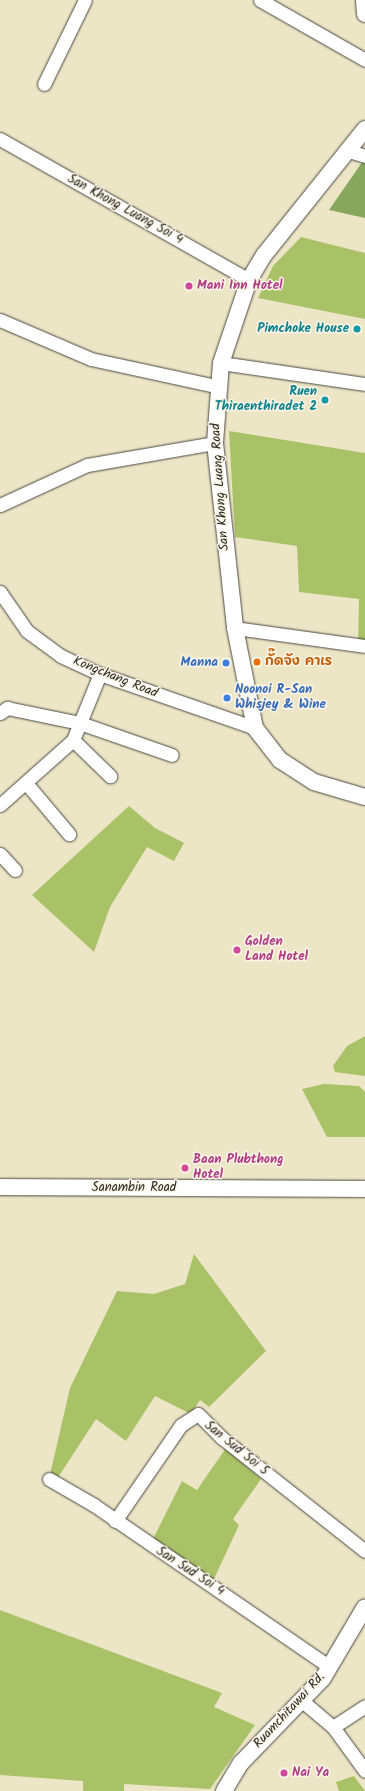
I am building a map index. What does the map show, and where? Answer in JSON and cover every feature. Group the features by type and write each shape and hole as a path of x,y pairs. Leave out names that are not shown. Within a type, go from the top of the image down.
{"street":[{"path":"44,84 85,0"},
{"path":"260,0 365,60"},
{"path":"364,0 365,14"},
{"name":"San Khong Luang Road","path":"365,129 349,151 264,255 249,280 221,363 216,386 215,443 235,628 255,728 280,760 314,782 365,797"},
{"name":"San Khong Luang Soi 4","path":"0,139 249,280"},
{"path":"349,151 365,156"},
{"path":"0,320 91,359 216,386"},
{"path":"221,363 365,384"},
{"path":"0,505 88,465 215,443"},
{"name":"Kongchang Road","path":"0,592 32,636 61,656 100,674 255,728"},
{"path":"235,628 365,646"},
{"path":"0,805 74,740 100,674"},
{"path":"0,713 7,708 80,724 172,755"},
{"path":"74,740 110,776"},
{"path":"26,783 69,834"},
{"path":"0,854 14,870"},
{"name":"Sanambin Road","path":"0,1187 365,1189"},
{"name":"San Sud Soi 5","path":"115,1521 181,1425 198,1414 217,1434 365,1551"},
{"name":"San Sud Soi 4","path":"49,1479 115,1521 330,1667"},
{"name":"Ruamchitawai Rd.","path":"224,1791 241,1763 330,1667 365,1607"},
{"path":"301,1700 333,1727 365,1771"},
{"path":"333,1727 365,1706"}],"green space":[{"path":"365,158 365,218 329,210"},
{"path":"301,237 365,253 365,319 258,298 273,266"},
{"path":"229,431 365,453 365,646 358,645 359,599 299,592 297,546 235,537"},
{"path":"129,806 155,828 184,843 174,861 147,847 110,907 94,952 32,895"},
{"path":"365,1036 365,1076 335,1072 333,1066 347,1046"},
{"path":"324,1084 359,1086 365,1092 365,1137 327,1137 302,1089"},
{"path":"194,1254 266,1351 209,1407 200,1400 191,1414 155,1396 126,1441 96,1419 59,1476 49,1479 70,1388 117,1291 154,1294 185,1284"},
{"path":"226,1448 261,1479 233,1519 239,1525 213,1581 152,1541 182,1481 197,1490"},
{"path":"0,1610 222,1693 214,1707 255,1725 210,1789 124,1784 124,1791 83,1791 83,1781 0,1775"},
{"path":"354,1776 365,1791 339,1791 336,1782"}],"place":[{"name":"Mani Inn Hotel","path":"189,286"},
{"name":"Pimchoke House","path":"357,329"},
{"name":"Ruen Thiraenthiradet 2","path":"325,400"},
{"name":"กั๊ดจัง คาเร","path":"257,662"},
{"name":"Manna","path":"226,663"},
{"name":"Noonoi R-San Whisjey & Wine","path":"227,698"},
{"name":"Golden Land Hotel","path":"237,950"},
{"name":"Baan Plubthong Hotel","path":"185,1168"},
{"name":"Nai Ya","path":"284,1773"}]}
